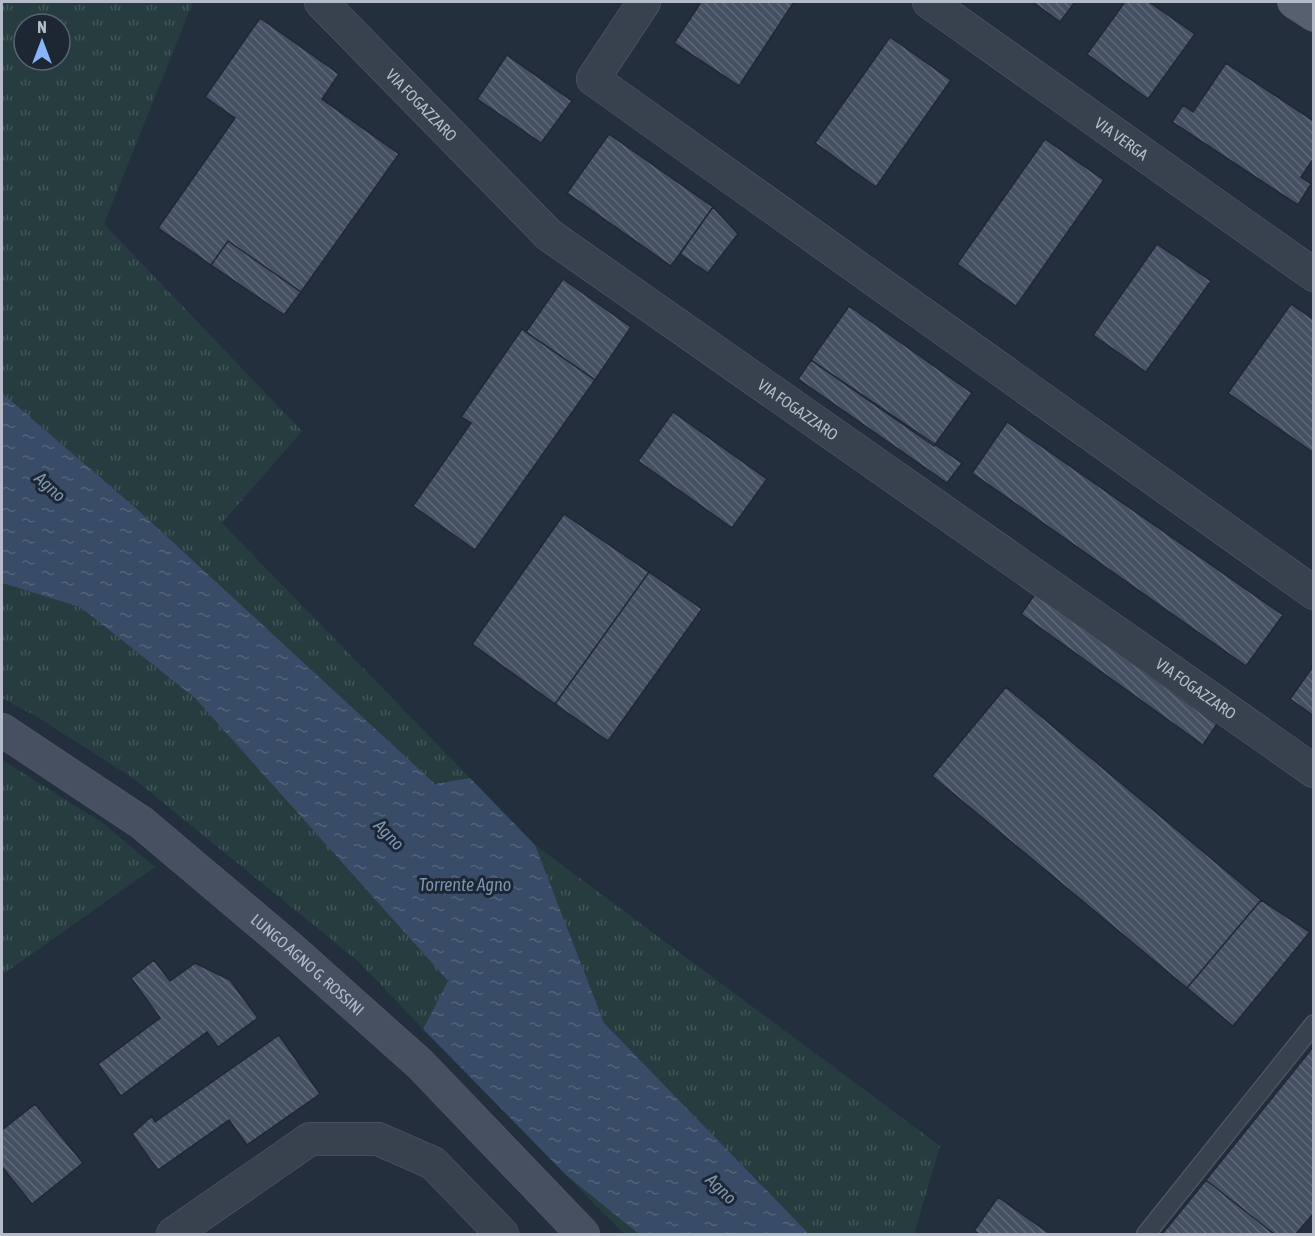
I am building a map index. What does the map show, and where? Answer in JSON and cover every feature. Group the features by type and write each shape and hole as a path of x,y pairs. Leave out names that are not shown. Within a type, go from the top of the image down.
{"main road":[{"path":"1294,2 1314,15"},
{"name":"LUNGO AGNO G. ROSSINI","path":"2,729 142,824 290,948 420,1064 584,1234"}],"street":[{"name":"VIA FOGAZZARO","path":"321,2 549,235 1314,771"},
{"path":"645,2 592,79 1314,593"},
{"name":"VIA VERGA","path":"929,2 1314,275"},
{"path":"173,1234 310,1138 378,1138 433,1163 502,1234"}],"lane":[{"path":"1146,1234 1314,1024"}],"green space":[{"path":"2,2 193,2 104,224 302,431 222,523 470,778 435,785 137,509 2,393"},
{"path":"2,583 80,607 195,698 448,981 423,1029 359,962 134,779 39,718 2,698"},
{"path":"2,760 103,823 155,867 2,975"},
{"path":"535,845 940,1146 914,1234 809,1234 604,1023"},
{"path":"566,1175 639,1234 624,1234"}],"water":[{"name":"Torrente Agno","path":"2,393 137,509 435,784 470,778 535,845 604,1023 809,1234 639,1234 566,1175 423,1029 448,981 195,698 80,607 2,583"}],"building":[{"path":"701,2 794,2 739,86 674,43"},
{"path":"1033,2 1075,2 1060,22"},
{"path":"1125,2 1149,2 1195,34 1148,99 1087,54"},
{"path":"260,18 339,74 322,99 399,154 301,292 228,241 211,265 158,228 235,118 205,97"},
{"path":"890,37 951,80 876,187 815,143"},
{"path":"507,55 572,101 541,143 477,99"},
{"path":"1226,63 1314,121 1314,158 1301,177 1311,184 1298,205 1172,122 1183,105 1193,112"},
{"path":"609,134 713,207 671,266 567,193"},
{"path":"1045,139 1104,180 1016,306 957,264"},
{"path":"713,207 738,234 708,273 680,254"},
{"path":"228,241 301,292 284,315 211,265"},
{"path":"1157,244 1211,281 1146,372 1093,335"},
{"path":"563,279 631,327 595,380 526,332"},
{"path":"1291,304 1314,320 1314,453 1228,393"},
{"path":"849,306 972,393 934,446 811,360"},
{"path":"522,329 595,380 475,550 413,506 471,423 461,417"},
{"path":"811,360 962,463 947,483 798,379"},
{"path":"673,412 767,479 732,528 638,461"},
{"path":"1007,422 1283,615 1246,666 972,473"},
{"path":"564,514 649,572 555,704 472,644"},
{"path":"649,572 702,609 608,741 555,704"},
{"path":"1035,594 1217,724 1203,745 1021,614"},
{"path":"1314,665 1314,716 1290,699"},
{"path":"1006,687 1261,900 1187,988 932,776"},
{"path":"1261,900 1310,932 1233,1026 1187,988"},
{"path":"154,960 170,981 195,963 230,980 258,1018 218,1047 207,1032 121,1096 98,1064 160,1018 131,978"},
{"path":"279,1035 320,1094 247,1145 229,1120 158,1170 132,1134 152,1116 155,1122"},
{"path":"1314,1046 1314,1213 1296,1234 1274,1234 1206,1180"},
{"path":"35,1104 83,1163 32,1204 2,1167 2,1130"},
{"path":"1206,1180 1274,1234 1163,1233"},
{"path":"998,1197 1050,1234 979,1234 974,1231"}],"water label":[{"name":"Agno","path":"50,487"},
{"name":"Agno","path":"389,835"},
{"name":"Agno","path":"721,1189"}]}
